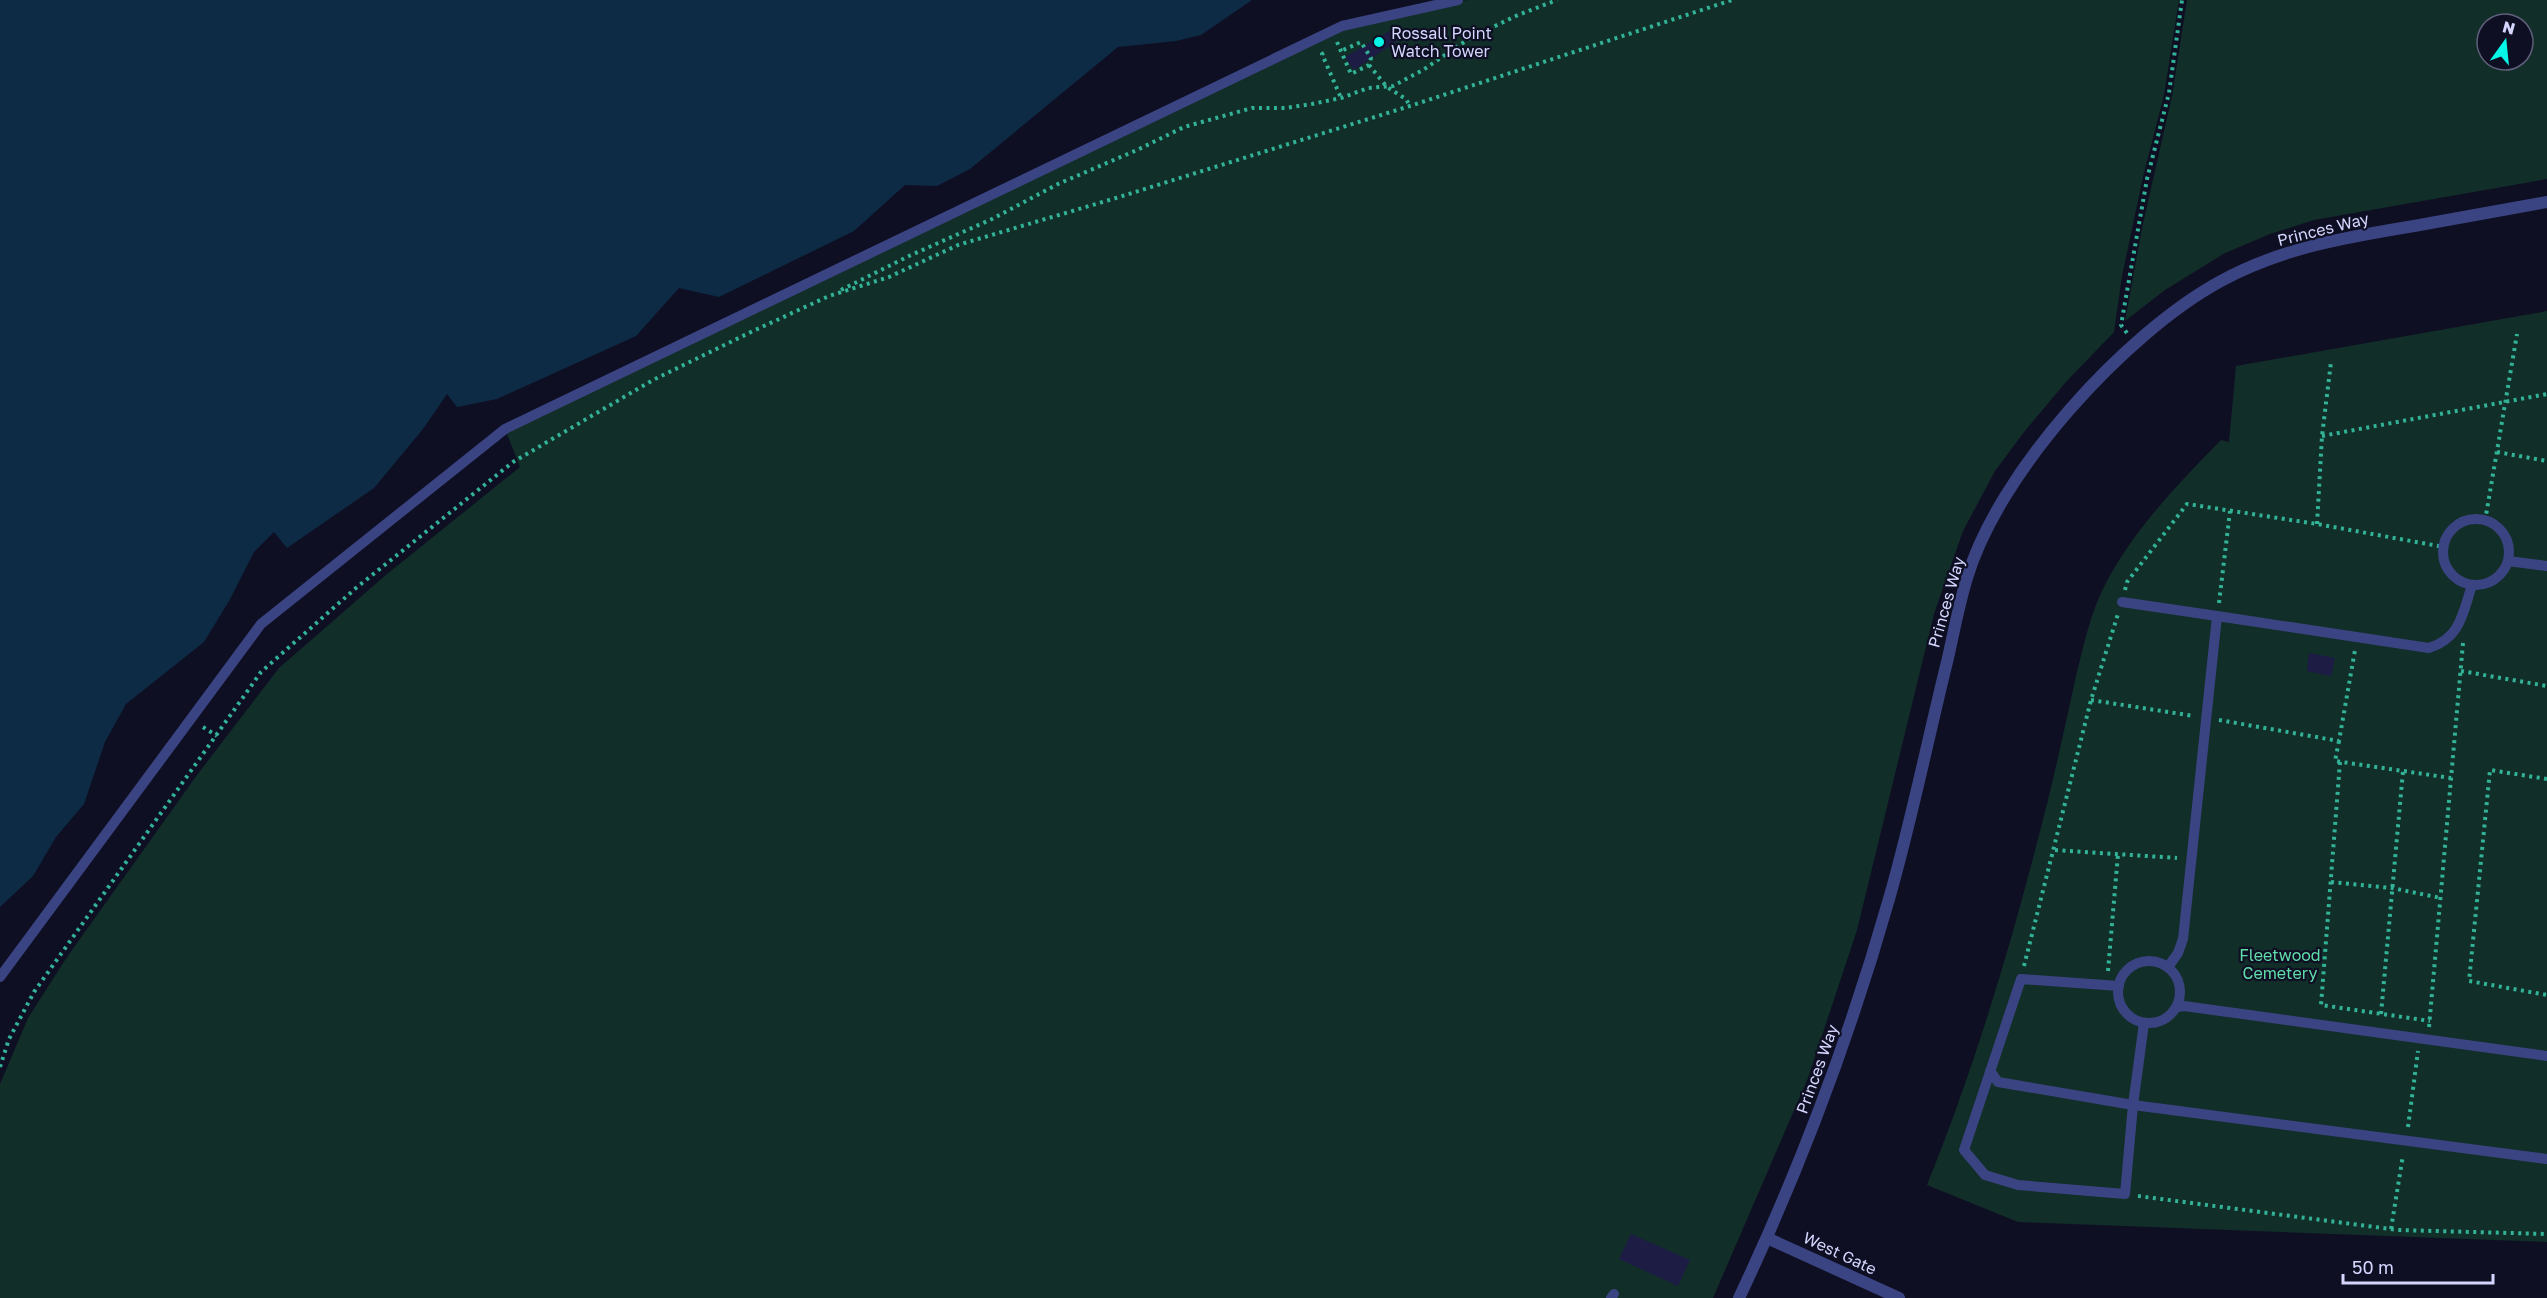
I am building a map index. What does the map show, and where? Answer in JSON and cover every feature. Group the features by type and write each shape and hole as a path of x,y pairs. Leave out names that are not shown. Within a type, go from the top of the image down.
{"street":[{"name":"Princes Way","path":"1739,1298 1767,1238 1844,1046 1873,958 1900,862 1967,575 1994,515 2026,464 2093,385 2136,343 2193,298 2223,280 2299,249 2342,238 2547,202"},
{"name":"West Gate","path":"1767,1238 1899,1298"}],"lane":[{"path":"0,977 261,624 505,429 1342,26 1458,0"},
{"path":"2470,519 2485,520 2499,528 2506,537 2509,546 2508,561 2499,576 2484,584 2472,585 2456,578 2449,570 2444,560 2444,547 2448,535 2459,524 2470,519"},
{"path":"2508,561 2547,566"},
{"path":"2122,603 2429,648 2437,645 2456,630 2466,612 2472,585"},
{"path":"2168,968 2178,953 2183,939 2217,616"},
{"path":"2150,961 2168,968 2177,978 2180,991 2176,1007 2163,1020 2144,1023 2132,1018 2123,1009 2119,986 2122,976 2135,964 2150,961"},
{"path":"2119,986 2107,987 2021,979 1964,1150 1985,1175 2018,1185 2125,1194 2133,1105 2144,1023"},
{"path":"2176,1007 2184,1006 2547,1056"},
{"path":"1990,1071 1998,1082 2133,1105 2547,1159"}],"path":[{"path":"0,1067 9,1040 34,992 261,672 356,588 513,462 653,381 753,331 992,219 1058,184 1184,127 1252,108 1285,108 1341,98 1368,88 1388,87 1423,70 1470,38 1518,15 1557,0"},
{"path":"829,296 889,277 957,245 1410,106 1732,0"},
{"path":"2136,343 2121,325 2146,179 2169,93 2182,0"},
{"path":"1331,31 1351,74 1369,64 1371,58 1361,42 1341,51"},
{"path":"1332,48 1338,45"},
{"path":"1327,51 1322,54 1341,98"},
{"path":"1369,64 1388,87 1406,99 1410,106"},
{"path":"2485,520 2517,334"},
{"path":"2317,524 2322,436 2331,362"},
{"path":"2322,436 2547,394"},
{"path":"2497,452 2547,461"},
{"path":"2021,979 2091,700 2127,582 2187,504 2444,547"},
{"path":"2217,616 2230,511"},
{"path":"2428,1040 2466,612"},
{"path":"2357,637 2335,761 2451,778"},
{"path":"2461,671 2547,686"},
{"path":"2091,700 2339,741"},
{"path":"203,727 217,736"},
{"path":"2340,762 2321,1005 2430,1021"},
{"path":"2547,779 2490,770 2469,981 2547,995"},
{"path":"2381,1014 2403,771"},
{"path":"2055,850 2192,859"},
{"path":"2107,987 2118,854"},
{"path":"2331,882 2392,888 2440,898"},
{"path":"2125,1194 2398,1230 2547,1234"}],"green space":[{"path":"1467,0 2179,0 2164,95 2143,177 2122,276 2114,332 2065,383 2024,432 1995,471 1963,531 1934,614 1857,930 1808,1078 1713,1298 0,1298 0,1084 28,1018 67,957 197,775 279,668 387,574 520,467 505,429 1342,26"},
{"path":"2187,0 2547,0 2547,179 2314,220 2270,234 2225,253 2165,290 2125,321 2142,228 2172,96"},
{"name":"Fleetwood Cemetery","path":"2547,311 2547,1242 2018,1222 1927,1185 1963,1090 2009,946 2048,800 2088,627 2107,581 2144,524 2221,440 2229,442 2236,366"}],"water":[{"path":"0,0 1252,0 1201,35 1176,41 1118,47 970,169 937,186 905,185 854,231 719,297 679,288 636,336 497,399 457,407 447,394 423,429 374,488 287,548 274,532 254,552 229,601 204,642 126,704 105,742 84,804 56,837 33,876 0,907"}],"building":[{"path":"1393,29 1400,39 1354,70 1345,57"},
{"path":"2309,653 2335,658 2331,676 2307,671"},
{"path":"1631,1234 1690,1260 1678,1286 1619,1259"}],"place":[{"name":"Rossall Point Watch Tower","path":"1379,42"}]}
